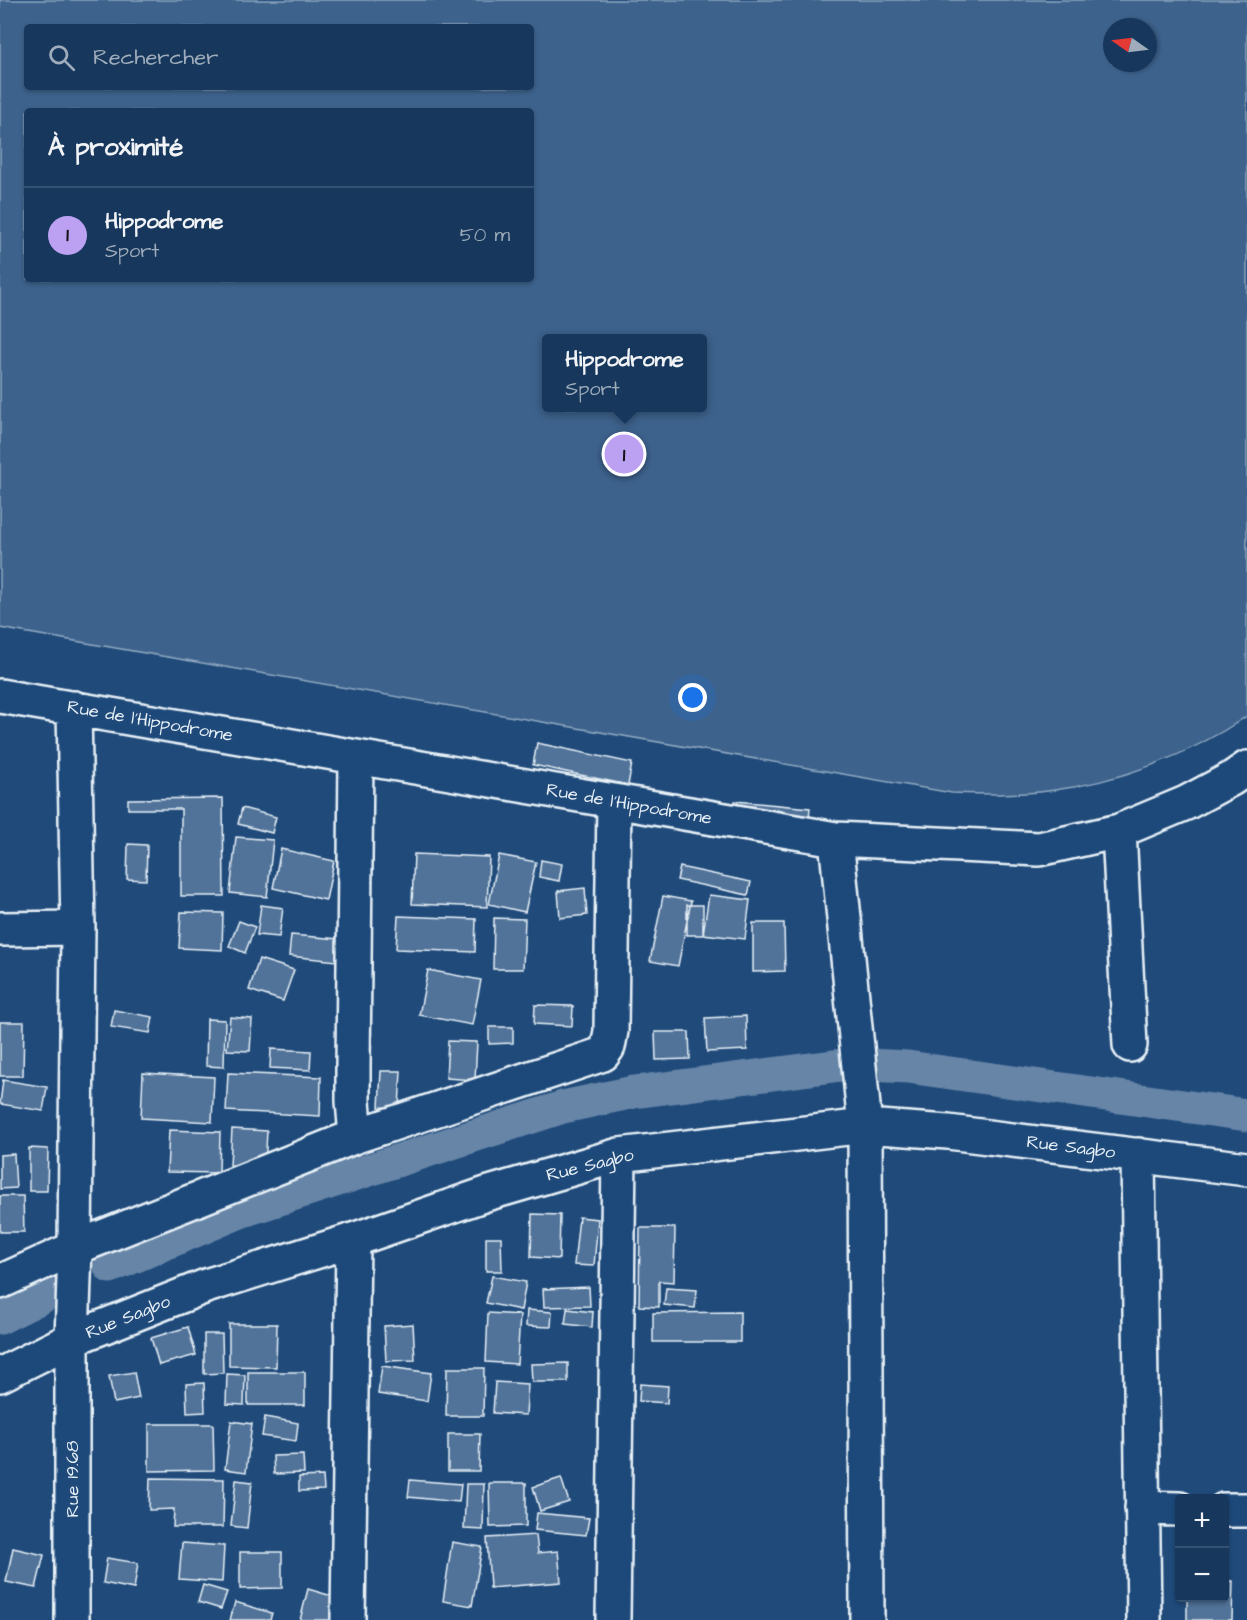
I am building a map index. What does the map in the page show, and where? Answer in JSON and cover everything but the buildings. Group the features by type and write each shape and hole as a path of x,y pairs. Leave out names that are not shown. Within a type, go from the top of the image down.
{"street":[{"name":"Rue de l'Hippodrome","path":"0,696 836,839 1039,849 1119,831 1186,803 1247,768"},
{"name":"Rue 19.68","path":"72,1620 72,1339 78,928 74,708"},
{"path":"356,757 353,1101 356,1136"},
{"path":"0,1282 75,1248 356,1136 603,1054 608,1047 611,1031 614,801"},
{"path":"1119,831 1130,1045"},
{"path":"836,839 865,1126 867,1620"},
{"path":"0,928 78,928"},
{"name":"Rue Sagbo","path":"0,1375 72,1339 206,1286 353,1240 486,1194 619,1155 865,1126 948,1132 1247,1169"},
{"path":"613,1620 619,1155"},
{"path":"1138,1155 1144,1620"},
{"path":"348,1620 353,1240"},
{"path":"1142,1508 1175,1509"},
{"path":"1229,1510 1247,1510"}],"shaded area":[{"path":"0,0 1247,0 1247,716 1177,755 1127,774 1048,791 952,793 0,628"}],"waterway":[{"path":"110,1267 240,1212 563,1107 634,1092 849,1064 908,1067 1247,1115"},
{"path":"0,1318 56,1290"}],"place":[{"name":"Hippodrome","path":"624,454"}]}
